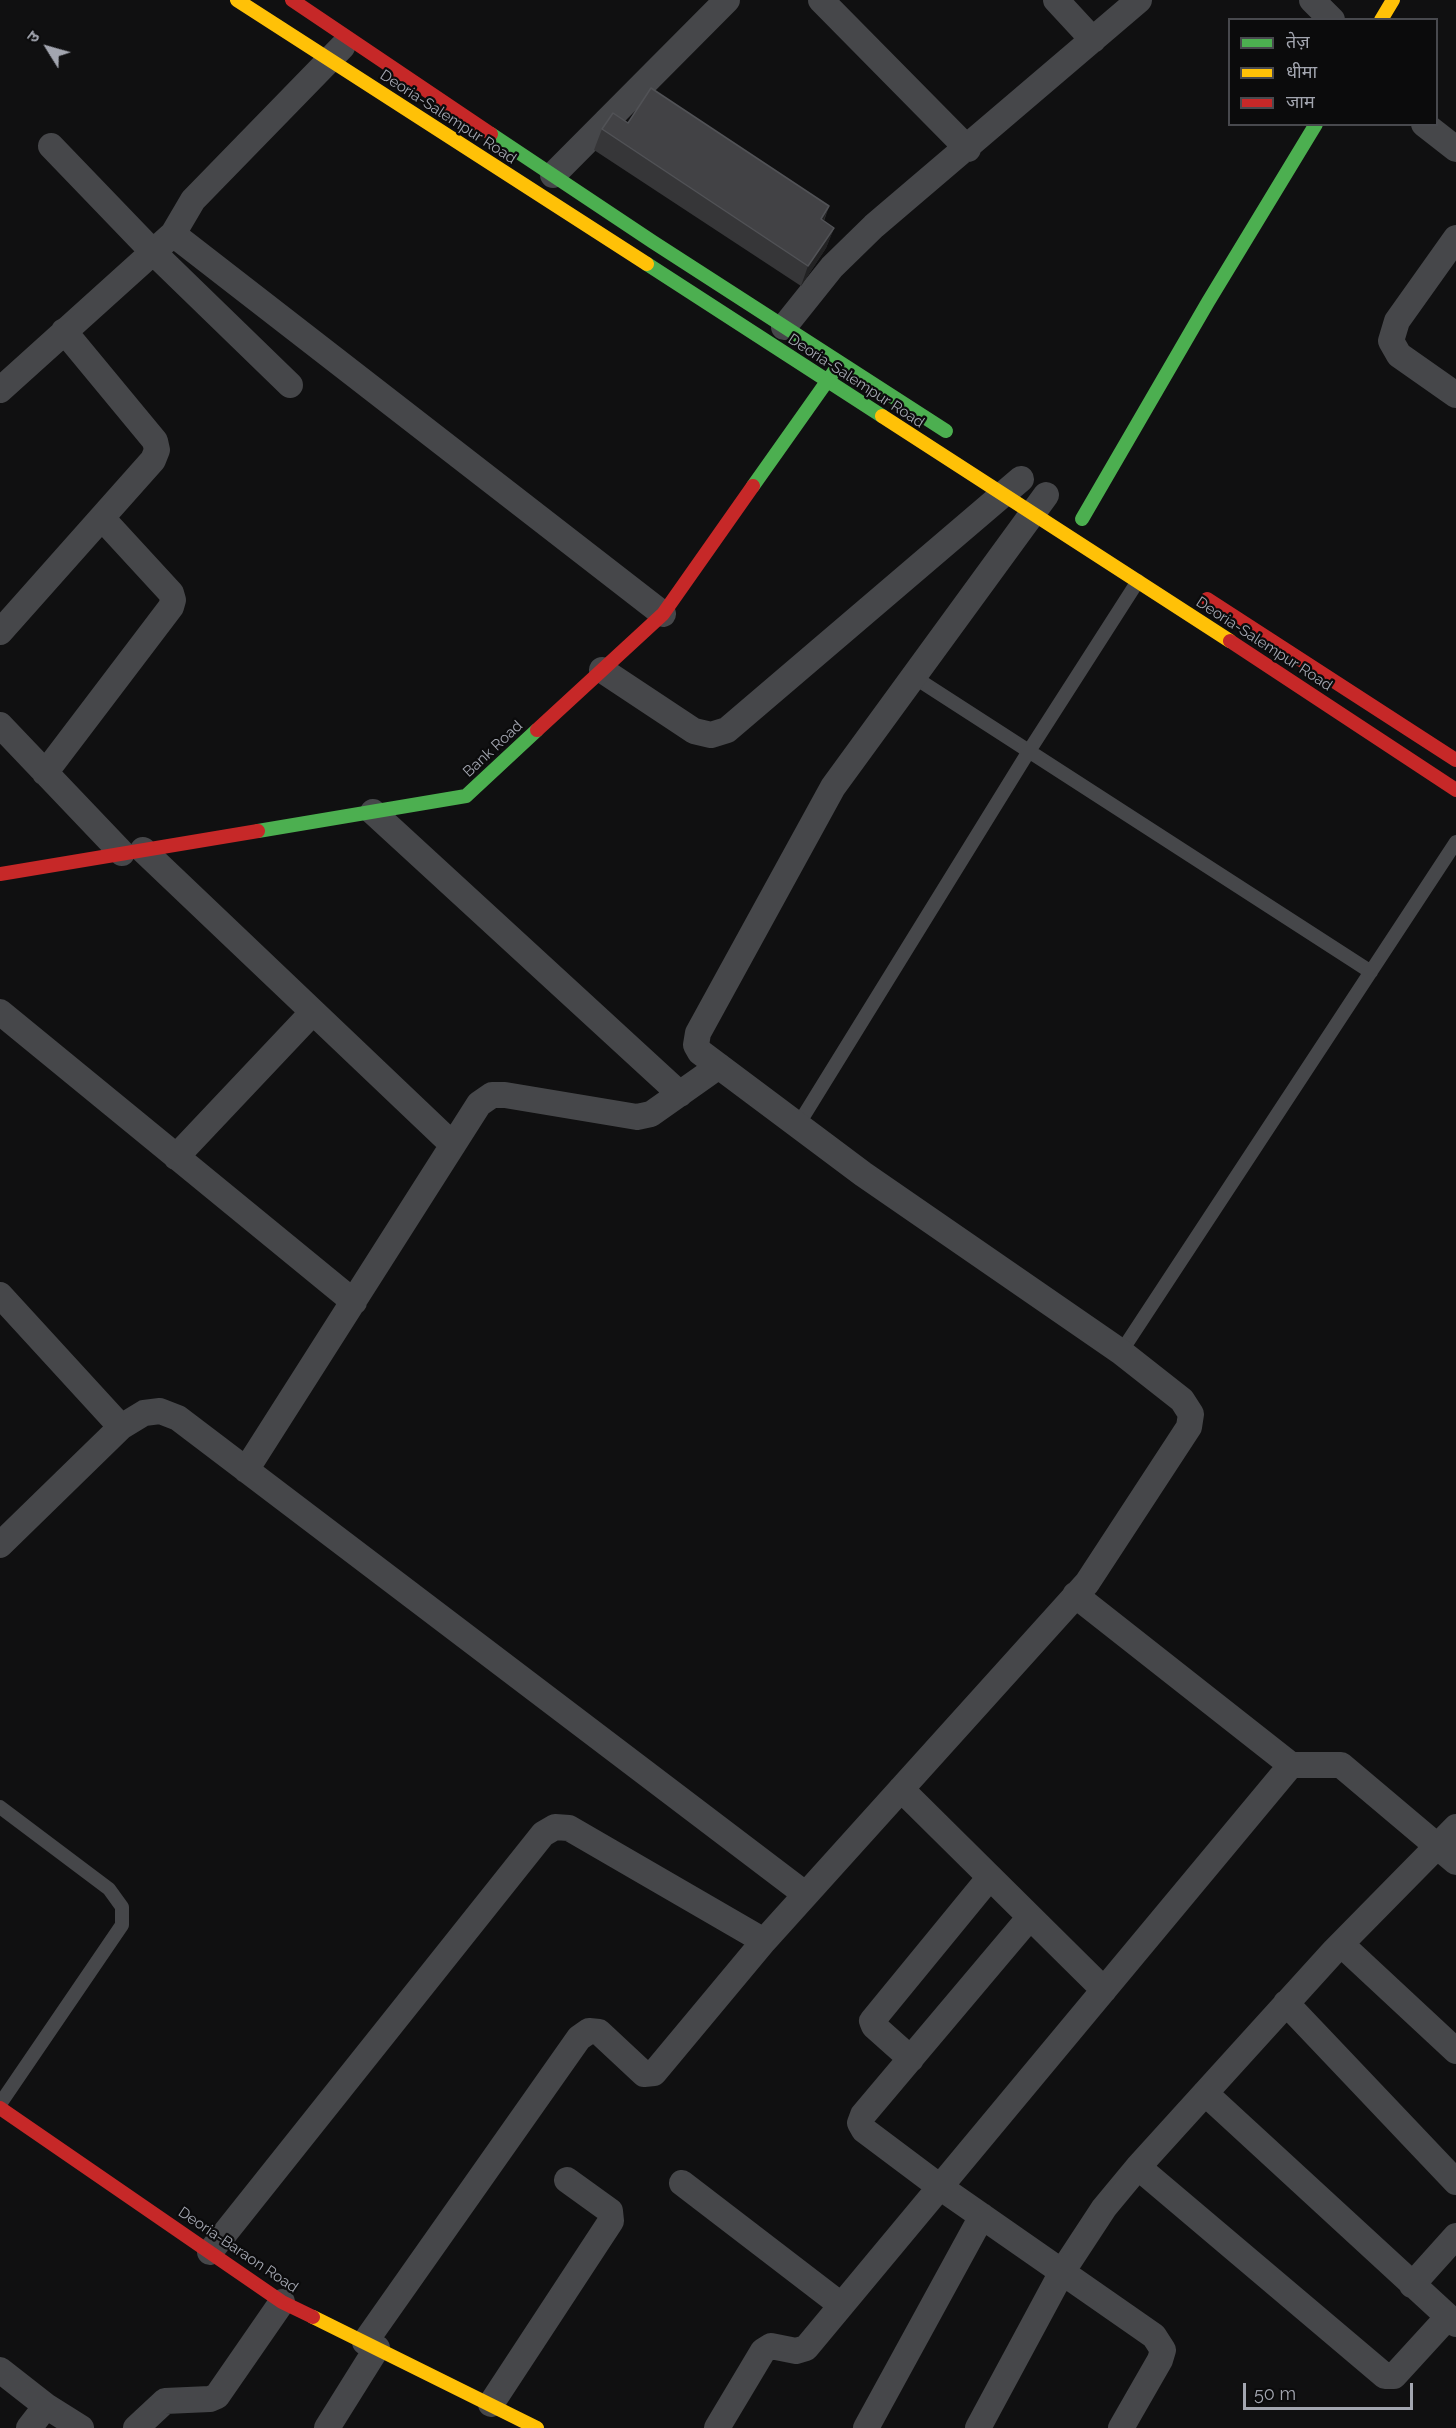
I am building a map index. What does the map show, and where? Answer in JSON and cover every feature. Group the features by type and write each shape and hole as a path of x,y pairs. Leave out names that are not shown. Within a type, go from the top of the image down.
{"main road":[{"name":"Deoria-Salempur Road","path":"237,0 827,382 1029,491 1138,581 1456,790"},
{"name":"Deoria-Salempur Road","path":"292,0 553,175 961,441"},
{"path":"1382,18 1392,0"},
{"path":"1082,519 1208,302 1315,126"},
{"name":"Bank Road","path":"0,874 466,796 663,614 840,363"},
{"name":"Deoria-Salempur Road","path":"1191,589 1456,760"},
{"name":"Deoria-Baraon Road","path":"1,2110 282,2301 537,2428"}],"street":[{"path":"553,175 727,0"},
{"path":"821,0 968,149"},
{"path":"1056,0 1092,40"},
{"path":"784,327 832,267 874,226 968,149 1139,0"},
{"path":"1312,0 1330,18"},
{"path":"0,390 174,234 193,200 350,39"},
{"path":"1427,126 1456,149"},
{"path":"51,146 153,252 290,385"},
{"path":"174,234 663,614"},
{"path":"1456,238 1397,321 1391,341 1398,355 1456,395"},
{"path":"0,632 153,460 157,450 155,441 64,331"},
{"path":"602,670 694,731 711,735 727,730 1029,491"},
{"path":"327,2428 371,2345 579,2038 590,2031 599,2032 644,2074 654,2073 805,1894 1087,1583 1190,1427 1191,1414 1182,1400 1121,1352 863,1174 700,1052 696,1045 698,1033 833,787 914,677 1029,491"},
{"path":"45,773 171,607 173,600 171,593 102,518"},
{"path":"0,725 45,773 313,1012 453,1145"},
{"path":"373,812 680,1094"},
{"path":"0,1012 354,1302"},
{"path":"176,1156 313,1012"},
{"path":"246,1470 479,1104 492,1095 637,1117 651,1114 719,1066"},
{"path":"0,1295 121,1427"},
{"path":"0,1545 121,1427 144,1413 160,1411 178,1418 805,1894"},
{"path":"1075,1595 1291,1766 1341,1765 1456,1862"},
{"path":"717,2428 763,2351 771,2346 796,2351 806,2348 1291,1766"},
{"path":"901,1789 1104,1990"},
{"path":"210,2252 543,1834 555,1827 569,1828 764,1941"},
{"path":"978,2428 1062,2272 1104,2208 1286,2003 1437,1844 1456,1827"},
{"path":"911,2059 874,2026 872,2020 990,1877"},
{"path":"1030,1917 863,2115 860,2123 864,2130 940,2187 1154,2336 1163,2350 1121,2428"},
{"path":"1341,1944 1456,2051"},
{"path":"1286,2003 1456,2182"},
{"path":"1138,2167 1385,2376 1394,2376 1452,2320 1205,2092"},
{"path":"491,2404 611,2221 610,2211 567,2180"},
{"path":"682,2183 841,2305"},
{"path":"866,2428 982,2216"},
{"path":"1412,2285 1456,2236"},
{"path":"136,2428 165,2401 218,2396 282,2301"},
{"path":"0,2370 46,2406 81,2428"},
{"path":"29,2428 46,2406"}],"lane":[{"path":"798,1125 1029,751 1138,581"},
{"path":"914,677 1371,972"},
{"path":"1121,1352 1456,842"},
{"path":"0,1807 109,1889 122,1907 122,1925 1,2110"}],"building":[{"path":"651,88 829,206 821,219 834,228 808,266 602,129 613,113 628,123"}],"traffic: fast":[{"path":"1082,519 1208,302 1315,126"},
{"path":"491,134 653,242 946,431"},
{"path":"647,264 882,416"},
{"path":"753,486 840,363"},
{"path":"258,831 466,796 537,730"}],"traffic: slow":[{"path":"237,0 647,264"},
{"path":"1382,18 1393,0"},
{"path":"882,416 1230,641"},
{"path":"313,2317 537,2428"}],"traffic: jam":[{"path":"292,0 491,134"},
{"path":"537,730 663,614 753,486"},
{"path":"1207,599 1456,760"},
{"path":"1230,641 1456,790"},
{"path":"0,874 258,831"},
{"path":"0,2108 282,2302 313,2317"}]}
